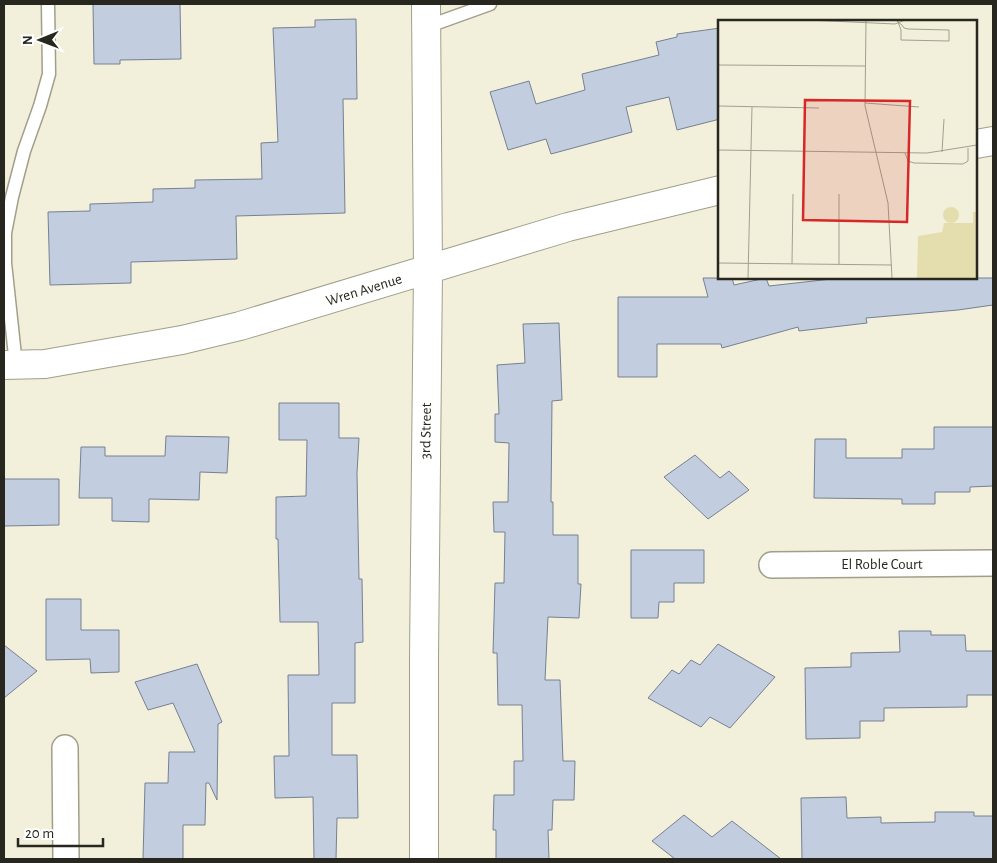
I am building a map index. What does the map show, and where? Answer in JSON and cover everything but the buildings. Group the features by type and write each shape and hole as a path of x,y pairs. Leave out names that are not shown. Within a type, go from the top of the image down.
{"street":[{"name":"3rd Street","path":"424,859 428,270 426,15"},
{"path":"977,144 993,141"},
{"name":"Wren Avenue","path":"10,365 45,364 182,340 240,326 568,227 718,190"},
{"name":"El Roble Court","path":"772,565 993,563"},
{"path":"64,748 66,859"}],"lane":[{"path":"10,365 5,232 24,151 40,106 48,74 48,4"},
{"path":"426,15 490,4"}]}
